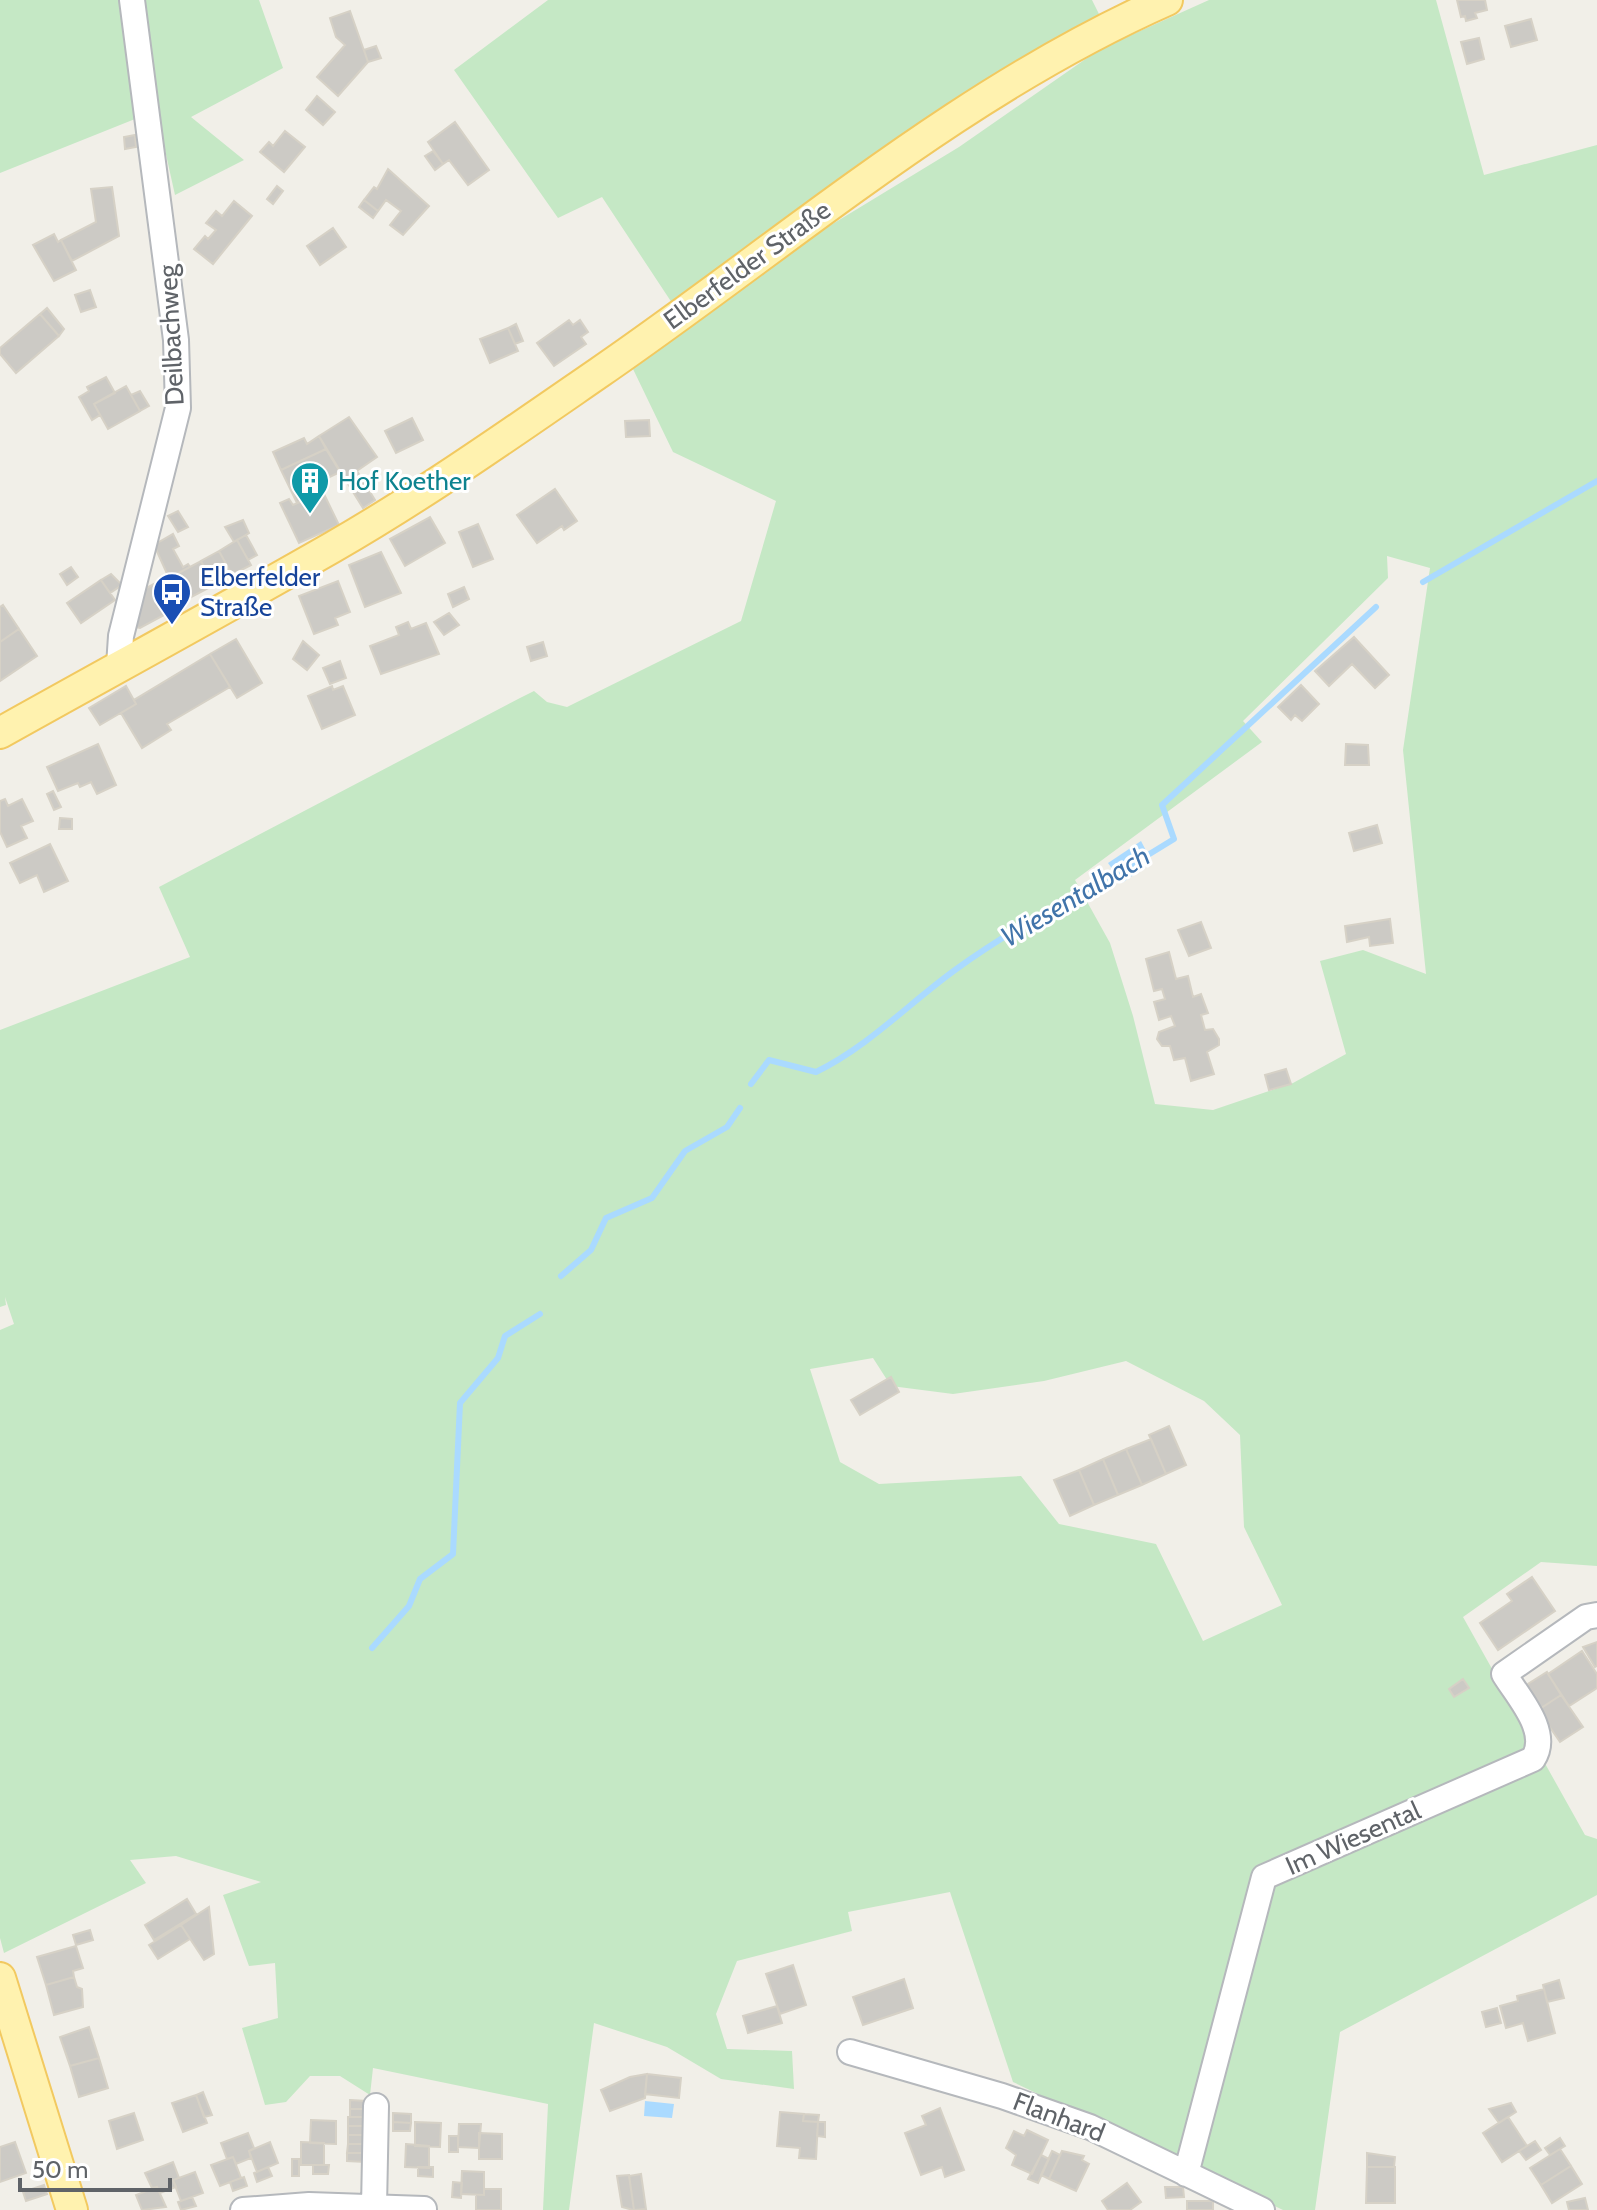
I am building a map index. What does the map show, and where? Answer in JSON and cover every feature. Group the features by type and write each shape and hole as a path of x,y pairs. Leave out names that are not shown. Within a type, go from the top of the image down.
{"main road":[{"name":"Elberfelder Straße","path":"0,733 335,546 430,487 602,371 863,181 953,121 1083,39 1167,0"},
{"path":"0,1978 72,2210"}],"street":[{"name":"Deilbachweg","path":"119,666 121,636 178,408 176,340 132,0"},
{"name":"Im Wiesental","path":"1186,2174 1264,1877 1533,1759 1539,1749 1538,1730 1504,1674 1586,1617 1597,1615"},
{"name":"Flanhard","path":"850,2052 1017,2101 1090,2127 1258,2209"},
{"path":"374,2207 376,2106"},
{"path":"243,2210 309,2205 424,2209"}],"green space":[{"path":"0,0 123,0 132,97 140,117 0,173"},
{"path":"140,0 259,0 283,68 191,117 244,160 175,195 161,132"},
{"path":"548,0 1092,0 1101,18 674,306 602,197 558,218 454,70"},
{"path":"1209,0 1436,0 1484,175 1597,145 1597,1566 1541,1562 1463,1617 1585,1835 1597,1839 1597,1895 1340,2032 1315,2210 1283,2210 1013,2082 950,1892 848,1912 852,1931 737,1961 716,2014 727,2049 792,2051 794,2089 721,2079 667,2047 594,2023 569,2210 543,2210 548,2104 373,2068 370,2095 340,2076 310,2076 286,2102 265,2105 242,2028 278,2018 275,1963 249,1966 223,1895 261,1882 176,1856 130,1860 146,1883 4,1953 0,1938 0,1330 14,1324 5,1297 6,1305 0,1307 0,1030 190,957 159,887 534,691 547,702 567,707 741,621 776,501 673,452 633,369 803,242 959,147 1100,49","holes":["1387,556 1430,568 1403,750 1426,974 1363,950 1320,961 1346,1054 1293,1083 1213,1110 1155,1104 1133,1016 1110,943 1075,880 1262,742 1243,721 1388,578","873,1358 891,1386 953,1394 1044,1381 1126,1361 1204,1401 1240,1435 1244,1527 1282,1605 1203,1641 1156,1544 1059,1524 1021,1476 879,1484 840,1462 810,1369"]}],"water":[{"path":"1141,841 1152,862 1122,883 1108,863"},
{"path":"645,2101 674,2104 672,2118 644,2116"}],"building":[{"path":"1457,0 1485,0 1487,10 1475,13 1477,18 1466,21 1465,16 1461,17"},
{"path":"350,11 368,62 338,96 317,77 345,45 336,37 330,18"},
{"path":"1531,19 1537,40 1511,47 1505,26"},
{"path":"1479,38 1484,59 1467,64 1461,42"},
{"path":"376,46 381,58 368,62 364,50"},
{"path":"317,96 335,112 323,125 306,110"},
{"path":"455,122 489,170 468,185 449,160 443,164 428,142"},
{"path":"285,131 305,147 284,172 260,152 269,142 273,146"},
{"path":"135,135 136,147 125,149 124,137"},
{"path":"433,151 443,164 435,170 425,156"},
{"path":"388,169 429,206 403,235 390,225 401,211 386,200 378,211 364,200 374,187 377,189"},
{"path":"277,186 283,191 273,204 267,199"},
{"path":"112,187 119,236 72,261 61,240 96,222 91,189"},
{"path":"364,200 378,211 373,218 359,207"},
{"path":"234,201 252,216 213,264 194,249 205,236 208,239 216,230 206,223 216,211 222,216"},
{"path":"333,228 346,247 320,265 307,246"},
{"path":"54,234 58,242 61,240 76,270 54,281 33,245"},
{"path":"90,290 96,307 81,312 75,295"},
{"path":"47,308 64,329 59,336 40,314"},
{"path":"40,314 59,336 16,373 0,354 0,348"},
{"path":"569,320 573,325 580,320 588,332 581,337 586,344 554,366 537,343"},
{"path":"516,324 523,341 515,344 508,328"},
{"path":"508,328 518,351 490,363 480,339"},
{"path":"106,377 115,393 94,404 100,415 92,420 79,397 89,391 87,387"},
{"path":"126,386 140,411 108,429 94,404"},
{"path":"140,391 149,406 140,411 131,395"},
{"path":"349,417 377,457 345,479 319,436"},
{"path":"412,418 423,440 396,453 385,431"},
{"path":"649,420 650,436 626,437 625,421"},
{"path":"319,436 326,449 281,470 273,452 304,438 307,444"},
{"path":"326,449 340,472 319,482 323,492 297,503 281,470"},
{"path":"357,471 375,500 363,508 345,479"},
{"path":"555,489 577,521 564,530 562,526 537,543 517,515"},
{"name":"Hof Koether","path":"323,492 339,525 299,543 280,503 289,499 293,505"},
{"path":"178,511 188,527 178,532 168,516"},
{"path":"430,517 445,543 405,566 390,539"},
{"path":"243,520 249,533 234,542 225,527"},
{"path":"478,524 493,559 473,567 459,532"},
{"path":"173,534 179,546 173,549 183,567 188,564 190,567 169,578 154,545"},
{"path":"246,535 257,555 248,560 237,540"},
{"path":"237,540 251,565 232,575 219,551"},
{"path":"219,551 232,575 214,585 201,561"},
{"path":"381,552 401,593 365,607 349,565"},
{"path":"201,561 214,585 182,602 169,578"},
{"path":"71,567 78,577 67,585 60,574"},
{"path":"111,574 122,585 110,593 101,580"},
{"path":"101,580 115,600 81,623 67,603"},
{"path":"161,580 177,608 140,628 135,627 141,591"},
{"path":"338,581 350,612 335,618 338,625 314,634 299,596"},
{"path":"464,587 469,599 453,607 448,594"},
{"path":"3,605 19,629 0,642 0,607"},
{"path":"449,613 459,625 444,635 434,622"},
{"path":"408,622 411,629 426,623 439,654 381,674 370,646 399,635 396,627"},
{"path":"19,629 37,656 0,681 0,642"},
{"path":"1354,637 1389,675 1375,688 1352,664 1329,686 1315,671"},
{"path":"236,639 262,683 237,698 210,654"},
{"path":"303,641 319,655 307,670 293,659"},
{"path":"543,642 547,656 531,661 527,647"},
{"path":"210,654 230,687 167,724 171,730 142,748 121,713 136,704 134,700"},
{"path":"340,661 346,678 330,684 323,668"},
{"path":"1301,685 1319,704 1302,721 1295,715 1291,720 1278,707"},
{"path":"126,686 136,704 100,725 89,708"},
{"path":"332,686 333,690 343,686 355,715 322,729 308,696"},
{"path":"98,744 116,785 97,794 91,782 80,787 78,783 58,791 47,767"},
{"path":"1346,744 1368,745 1369,765 1345,765"},
{"path":"53,791 61,807 54,810 47,794"},
{"path":"5,799 8,806 22,799 33,821 21,826 27,838 7,847 0,832 0,801"},
{"path":"60,818 72,819 72,829 59,829"},
{"path":"1377,825 1382,843 1354,851 1349,833"},
{"path":"50,844 68,881 44,892 37,875 20,883 10,863"},
{"path":"1390,919 1393,943 1370,946 1369,937 1347,942 1345,926"},
{"path":"1201,922 1211,948 1189,956 1178,930"},
{"path":"1169,952 1176,979 1188,976 1193,997 1201,994 1208,1013 1201,1015 1205,1030 1213,1029 1219,1039 1219,1045 1207,1052 1214,1074 1191,1081 1185,1058 1174,1060 1170,1046 1162,1046 1157,1039 1159,1032 1175,1026 1171,1016 1159,1020 1154,1002 1165,999 1162,989 1154,991 1146,959"},
{"path":"1286,1069 1291,1084 1269,1090 1265,1075"},
{"path":"891,1377 899,1392 860,1415 851,1400"},
{"path":"1169,1426 1186,1465 1166,1474 1149,1435"},
{"path":"1151,1439 1166,1474 1142,1485 1126,1449"},
{"path":"1126,1449 1142,1485 1118,1495 1103,1459"},
{"path":"1103,1459 1118,1495 1094,1505 1079,1470"},
{"path":"1079,1470 1094,1505 1070,1516 1054,1480"},
{"path":"1532,1577 1555,1611 1498,1650 1480,1623 1512,1601 1507,1594"},
{"path":"1597,1642 1597,1666 1595,1667 1583,1647"},
{"path":"1582,1651 1597,1674 1597,1688 1569,1706 1548,1674"},
{"path":"1547,1672 1561,1695 1538,1710 1523,1687"},
{"path":"1463,1679 1469,1688 1454,1697 1449,1689"},
{"path":"1561,1695 1583,1727 1560,1742 1538,1710"},
{"path":"187,1899 196,1914 154,1940 145,1925"},
{"path":"209,1907 214,1954 204,1960 181,1925"},
{"path":"181,1925 190,1939 158,1959 149,1945"},
{"path":"90,1930 93,1940 76,1945 73,1935"},
{"path":"76,1946 83,1968 73,1971 74,1977 46,1985 37,1957"},
{"path":"793,1965 806,2005 780,2014 766,1974"},
{"path":"74,1977 77,1987 82,1989 83,2007 54,2015 46,1985"},
{"path":"904,1979 913,2008 863,2025 853,1997"},
{"path":"1559,1980 1564,1998 1547,2002 1543,1985"},
{"path":"1544,1989 1555,2033 1528,2041 1523,2023 1506,2028 1500,2006 1518,2001 1517,1996"},
{"path":"777,2006 782,2023 748,2033 743,2016"},
{"path":"1497,2008 1501,2023 1486,2027 1482,2012"},
{"path":"89,2027 99,2058 70,2066 60,2037"},
{"path":"99,2058 108,2088 79,2097 70,2066"},
{"path":"647,2074 681,2078 679,2098 645,2094"},
{"path":"647,2074 645,2098 610,2111 601,2090 630,2077"},
{"path":"203,2092 212,2115 204,2117 196,2095"},
{"path":"196,2095 207,2123 183,2132 172,2103"},
{"path":"350,2100 367,2101 366,2109 350,2109"},
{"path":"1511,2103 1516,2112 1499,2123 1489,2109"},
{"path":"940,2108 964,2170 945,2177 942,2167 921,2175 905,2133 926,2125 922,2116"},
{"path":"350,2109 366,2109 366,2117 350,2117"},
{"path":"780,2112 804,2114 803,2121 818,2122 816,2159 799,2158 800,2148 777,2146"},
{"path":"134,2113 143,2140 117,2149 109,2121"},
{"path":"393,2113 411,2114 411,2123 393,2122"},
{"path":"804,2114 819,2115 818,2122 803,2121"},
{"path":"348,2117 366,2117 366,2126 348,2126"},
{"path":"1508,2117 1527,2146 1502,2162 1483,2133"},
{"path":"311,2120 336,2121 336,2144 310,2143"},
{"path":"393,2122 411,2123 410,2131 393,2131"},
{"path":"415,2122 441,2123 440,2147 415,2146"},
{"path":"818,2122 825,2122 825,2137 817,2136"},
{"path":"459,2124 481,2124 479,2148 458,2147"},
{"path":"348,2126 366,2126 365,2135 348,2135"},
{"path":"1027,2130 1048,2140 1032,2174 1012,2165 1016,2155 1006,2148 1014,2131 1024,2136"},
{"path":"248,2133 254,2148 249,2151 251,2158 236,2164 233,2157 227,2159 221,2143"},
{"path":"479,2133 502,2134 502,2159 479,2159"},
{"path":"348,2135 365,2135 365,2144 348,2144"},
{"path":"449,2136 458,2136 458,2152 449,2152"},
{"path":"1560,2138 1565,2146 1550,2155 1545,2148"},
{"path":"1535,2141 1541,2150 1526,2160 1519,2151"},
{"path":"15,2142 26,2173 0,2182 0,2147"},
{"path":"270,2142 278,2163 257,2172 249,2151"},
{"path":"301,2142 324,2143 324,2165 301,2165"},
{"path":"348,2144 365,2144 365,2153 347,2153"},
{"path":"406,2144 429,2146 429,2168 405,2167"},
{"path":"1560,2149 1571,2166 1541,2185 1530,2168"},
{"path":"1052,2151 1060,2155 1049,2179 1041,2175"},
{"path":"1062,2151 1084,2156 1082,2160 1089,2164 1076,2191 1049,2179"},
{"path":"347,2153 365,2153 365,2162 347,2161"},
{"path":"1367,2153 1395,2157 1394,2167 1367,2167"},
{"path":"1041,2155 1049,2159 1038,2183 1028,2179"},
{"path":"233,2157 241,2178 220,2186 211,2165"},
{"path":"292,2159 299,2159 299,2176 292,2176"},
{"path":"173,2162 179,2178 173,2180 176,2187 160,2193 157,2187 152,2188 145,2173"},
{"path":"313,2165 329,2165 328,2174 313,2174"},
{"path":"1571,2166 1582,2184 1552,2203 1541,2185"},
{"path":"268,2167 272,2176 257,2182 254,2173"},
{"path":"418,2167 433,2167 433,2177 418,2176"},
{"path":"1367,2167 1395,2167 1395,2203 1366,2203"},
{"path":"462,2171 484,2172 484,2195 461,2194"},
{"path":"195,2172 203,2193 181,2201 173,2180"},
{"path":"641,2174 646,2209 634,2210 629,2176"},
{"path":"629,2175 634,2210 622,2207 617,2176"},
{"path":"244,2177 247,2186 233,2191 230,2182"},
{"path":"453,2182 462,2183 461,2198 452,2197"},
{"path":"1127,2183 1141,2202 1130,2210 1108,2210 1102,2201"},
{"path":"44,2185 47,2194 26,2201 23,2192"},
{"path":"157,2187 166,2207 142,2210 136,2195"},
{"path":"1165,2187 1183,2187 1184,2197 1166,2198"},
{"path":"484,2189 501,2189 501,2210 476,2210 476,2195 484,2195"},
{"path":"192,2197 196,2206 181,2210 178,2202"},
{"path":"1585,2198 1588,2210 1569,2210 1567,2202"},
{"path":"1187,2201 1213,2201 1213,2210 1187,2210"}],"waterway":[{"name":"Wiesentalbach","path":"1423,582 1597,481"},
{"name":"Wiesentalbach","path":"1143,858 1174,839 1162,805 1376,607"},
{"name":"Wiesentalbach","path":"751,1084 769,1060 816,1072 835,1062 975,956 1120,872"},
{"name":"Wiesentalbach","path":"561,1276 591,1250 606,1218 652,1198 685,1151 727,1127 740,1108"},
{"name":"Wiesentalbach","path":"372,1648 409,1606 420,1579 453,1554 460,1403 498,1358 505,1336 540,1314"}],"place":[{"name":"Hof Koether","path":"310,515"},
{"name":"Elberfelder Straße","path":"172,626"}]}
